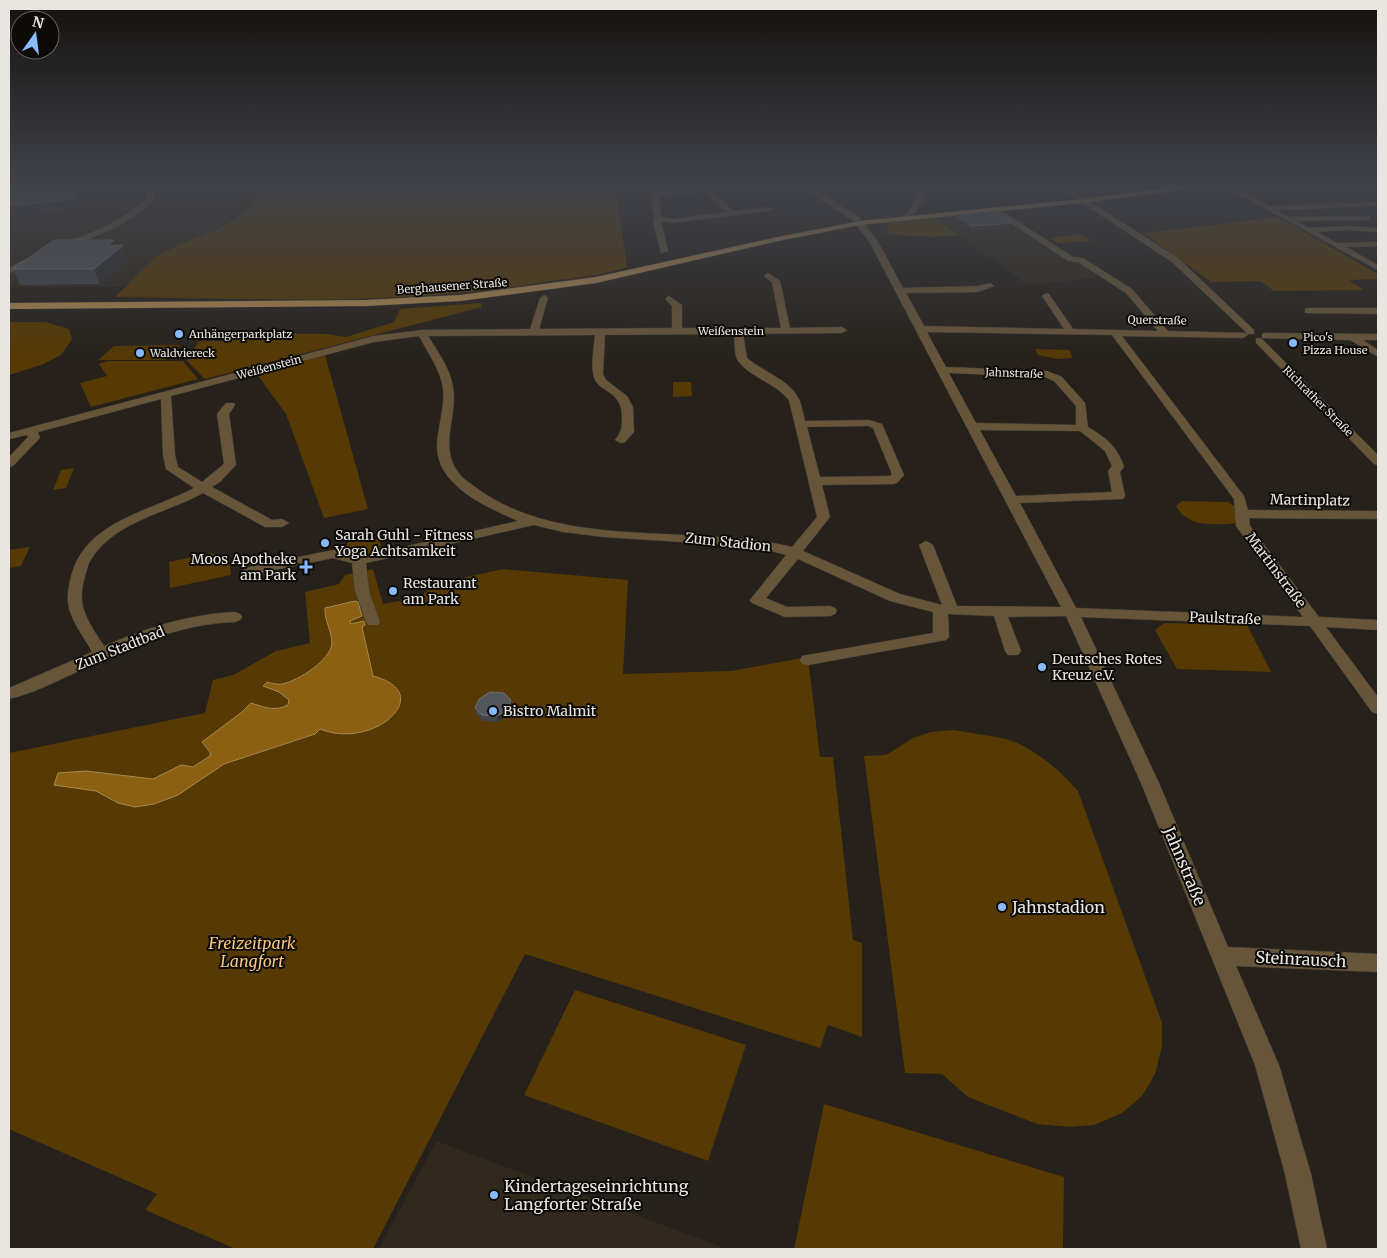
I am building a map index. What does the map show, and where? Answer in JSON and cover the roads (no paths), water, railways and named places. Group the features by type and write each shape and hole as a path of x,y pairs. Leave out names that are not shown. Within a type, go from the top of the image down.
{"main road":[{"name":"Berghausener Straße","path":"9,306 418,301 501,294 596,280 753,245"}],"street":[{"path":"9,271 62,245"},
{"path":"663,245 664,250"},
{"name":"Jahnstraße","path":"876,245 1071,612 1150,783 1267,1065 1298,1174 1314,1249"},
{"path":"1049,245 1071,259 1080,260 1129,291 1164,333"},
{"path":"1151,245 1175,260 1210,291 1251,340 1262,338 1378,336"},
{"path":"1336,246 1363,245"},
{"path":"1336,246 1378,268"},
{"name":"Weißenstein","path":"768,276 776,281 786,330"},
{"path":"900,290 978,289 990,286"},
{"path":"1046,296 1070,331"},
{"path":"534,331 544,298"},
{"path":"669,299 677,305 677,331"},
{"path":"1308,311 1378,311"},
{"name":"Querstraße","path":"920,329 1247,334"},
{"name":"Weißenstein","path":"9,436 374,339 422,333 842,330"},
{"path":"600,331 598,374 602,382 623,398 628,407 628,432 621,440"},
{"path":"738,331 742,359 755,370 784,387 794,400 824,517 797,553 757,600 785,612 830,611"},
{"name":"Martinstraße","path":"1114,332 1240,499 1243,526 1378,708"},
{"name":"Zum Stadion","path":"422,333 445,376 448,390 447,412 442,434 442,455 458,480 478,497 510,513 556,526 610,533 743,542 797,553 816,559 882,592 915,604 945,609 1071,612"},
{"path":"1351,336 1378,354"},
{"name":"Richrather Straße","path":"1262,338 1378,462"},
{"name":"Jahnstraße","path":"941,370 1047,374 1058,379 1082,405 1082,428"},
{"path":"166,394 169,455 172,469 270,524 282,523"},
{"path":"101,654 77,610 75,588 84,559 97,542 113,531 204,488 222,476 230,465 223,414 230,404"},
{"path":"800,424 869,423 878,426 898,475 893,480 815,481"},
{"path":"972,426 1082,428 1107,444 1116,456 1118,467 1114,472 1119,496 1010,500"},
{"path":"9,463 34,438 32,430"},
{"name":"Martinplatz","path":"1242,514 1378,516"},
{"name":"Zum Stadion","path":"359,560 535,521"},
{"path":"808,660 941,637 945,609 926,545"},
{"path":"250,571 333,554 359,560 362,591 373,622"},
{"path":"999,611 1013,651"},
{"name":"Paulstraße","path":"1071,612 1378,625"},
{"name":"Zum Stadtbad","path":"9,694 101,654 186,622 212,617 235,617"},
{"name":"Steinrausch","path":"1223,956 1378,963"}],"place":[{"name":"Anhängerparkplatz","path":"179,334"},
{"name":"Pico's Pizza House","path":"1293,343"},
{"name":"Waldviereck","path":"140,353"},
{"name":"Sarah Guhl - Fitness Yoga Achtsamkeit","path":"325,543"},
{"name":"Moos Apotheke am Park","path":"306,567"},
{"name":"Restaurant am Park","path":"393,591"},
{"name":"Deutsches Rotes Kreuz e.V.","path":"1042,667"},
{"name":"Bistro Malmit","path":"493,711"},
{"name":"Jahnstadion","path":"1002,907"},
{"name":"Kindertageseinrichtung Langforter Straße","path":"494,1195"}],"park label":[{"name":"Freizeitpark Langfort","path":"252,952"}]}
